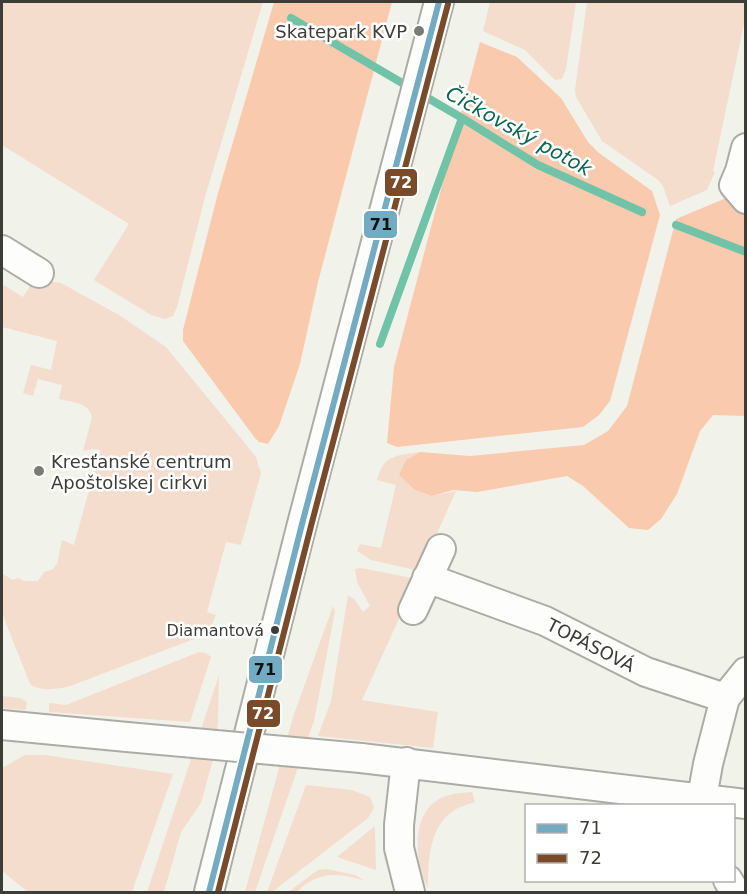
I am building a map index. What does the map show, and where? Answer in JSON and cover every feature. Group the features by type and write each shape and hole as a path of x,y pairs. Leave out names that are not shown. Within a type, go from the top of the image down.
{"street":[{"path":"209,892 439,2"},
{"path":"740,192 740,171 746,148"},
{"path":"2,249 39,273"},
{"path":"413,610 441,549"},
{"name":"TOPÁSOVÁ","path":"427,578 545,621 646,672 725,698"},
{"path":"725,802 708,764 725,698 746,672"},
{"path":"2,725 406,762 725,802"},
{"path":"406,762 399,825 399,848 410,892"}],"shaded area":[{"path":"2,2 263,2 205,197 173,316 165,319 151,315 94,280 129,224 2,145"},
{"path":"274,2 392,2 318,282 300,364 279,426 268,444 259,442 255,438 183,341 183,330 218,193"},
{"path":"490,2 576,2 566,69 562,79 555,80 525,50 483,31"},
{"path":"587,2 745,2 745,19 713,171 715,172 707,190 670,206 663,186 658,180 602,141 576,97 575,90"},
{"path":"480,42 517,57 561,98 588,142 599,153 652,191 660,215 610,401 599,415 583,427 397,447 387,443 394,367"},
{"path":"731,196 745,211 745,416 713,415 700,431 677,494 661,519 648,530 629,528 583,486 567,476 477,492 453,490 432,496 415,490 399,475 406,460 420,452 470,456 584,445 608,431 627,406 676,219"},
{"path":"45,281 61,283 119,315 166,347 256,457 261,473 241,545 226,542 207,612 216,615 209,631 202,636 70,686 50,689 34,687 30,684 2,613 3,574 13,580 18,578 24,581 38,581 44,572 53,569 57,564 62,540 74,545 100,450 83,451 92,417 87,408 59,399 62,385 38,379 33,396 23,393 31,365 51,370 57,341 2,327 2,284 23,297 32,283"},
{"path":"420,452 406,460 415,490 432,496 456,491 420,571 371,560 357,551 360,544 381,548 396,485 377,480 383,465 392,458"},
{"path":"361,568 417,579 362,700 438,712 433,748 318,736 331,701 348,595 354,599 363,612 370,606 357,582 355,569"},
{"path":"333,606 335,611 314,721 255,892 245,892 293,717"},
{"path":"199,652 211,657 190,722 49,712 49,703 66,705"},
{"path":"219,675 215,752 201,803 181,832 164,892 147,892"},
{"path":"2,696 20,698 27,702 26,710 2,708"},
{"path":"25,755 45,755 173,774 132,892 28,892 2,871 2,768"},
{"path":"306,785 352,790 370,797 374,808 368,818 272,892 267,892"},
{"path":"472,792 475,802 456,809 447,816 435,834 430,855 428,888 418,857 418,833 425,812 441,798"},
{"path":"375,826 376,870 337,857"},
{"path":"326,869 355,875 365,881 346,876 329,875 312,880 297,892 288,892 318,870"}],"waterway":[{"name":"Čičkovský potok","path":"291,18 538,165 642,212"},
{"path":"380,344 462,118"},
{"name":"Čičkovský potok","path":"676,225 746,252"}],"transit line":[{"name":"71","path":"209,892 302,524 439,2"},
{"name":"72","path":"218,892 448,4"}],"place":[{"name":"Skatepark KVP","path":"419,31"},
{"name":"Kresťanské centrum Apoštolskej cirkvi","path":"39,471"},
{"name":"Diamantová","path":"275,630"}]}
